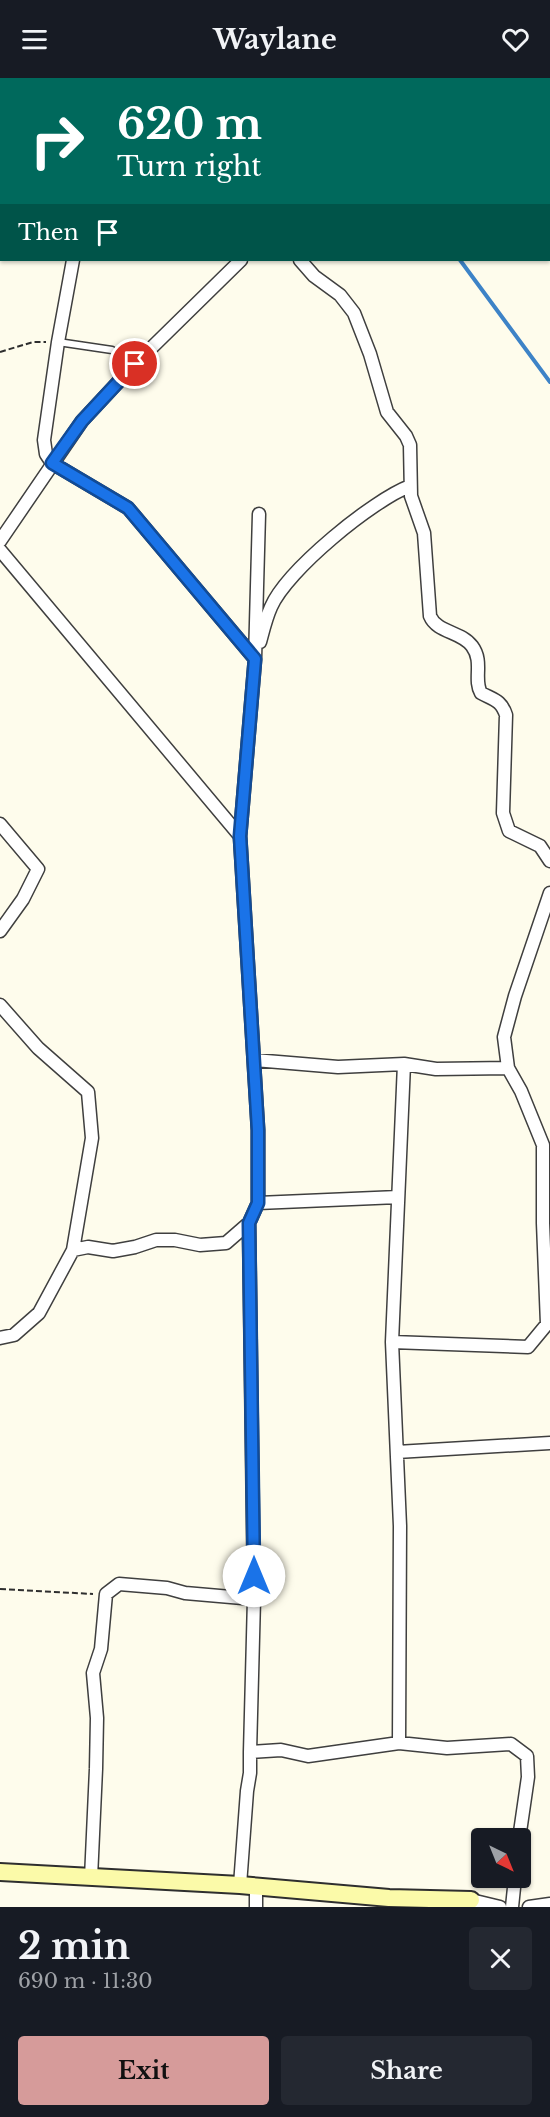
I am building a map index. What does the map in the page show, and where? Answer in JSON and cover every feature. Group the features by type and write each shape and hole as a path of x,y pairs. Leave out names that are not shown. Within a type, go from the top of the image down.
{"street":[{"path":"74,261 58,342 44,440 46,454 52,463 128,508 255,659"},
{"path":"0,541 82,421 135,364 240,261"},
{"path":"301,261 315,276 347,302 354,313 370,354 387,412 406,436 410,445 411,496 424,533 430,616 433,623 451,630 471,644 480,662 479,688 481,693 494,697 503,705 506,715 503,813 509,831 540,846 550,861"},
{"path":"255,659 271,606 282,589 325,544 394,492 410,486"},
{"path":"73,1250 88,1247 113,1251 156,1240 175,1240 200,1245 226,1243 249,1223 258,1203 254,1060 240,836 255,659 259,514"},
{"path":"0,550 240,836"},
{"path":"0,824 38,869 23,899 0,931"},
{"path":"392,1342 528,1347 547,1324 543,1145 521,1091 508,1068 504,1037 515,996 545,926 550,893"},
{"path":"0,1005 38,1048 88,1092 92,1138 73,1250 39,1313 14,1335 0,1338"},
{"path":"254,1060 339,1067 404,1064 436,1069 508,1068"},
{"path":"399,1743 400,1526 392,1342 404,1064"},
{"path":"258,1203 398,1197"},
{"path":"249,1223 254,1599 248,1886 256,1907"},
{"path":"397,1452 550,1443"},
{"path":"91,1878 96,1759 93,1673 101,1649 106,1594 119,1584 254,1599"},
{"path":"250,1752 282,1750 308,1755 399,1743 447,1748 511,1744 526,1756 528,1777 521,1828"},
{"path":"0,1872 248,1886 389,1903 471,1900 500,1907"},
{"path":"512,1907 514,1888"},
{"path":"529,1907 550,1904"}],"lane":[{"path":"58,342 112,350"}],"path":[{"path":"0,352 33,342 58,342"},
{"path":"0,1590 106,1594"}],"waterway":[{"path":"461,261 550,382"}],"route":[{"path":"135,364 82,421 52,463 128,508 255,659 240,836 258,1130 258,1203 249,1223 254,1576"}]}
